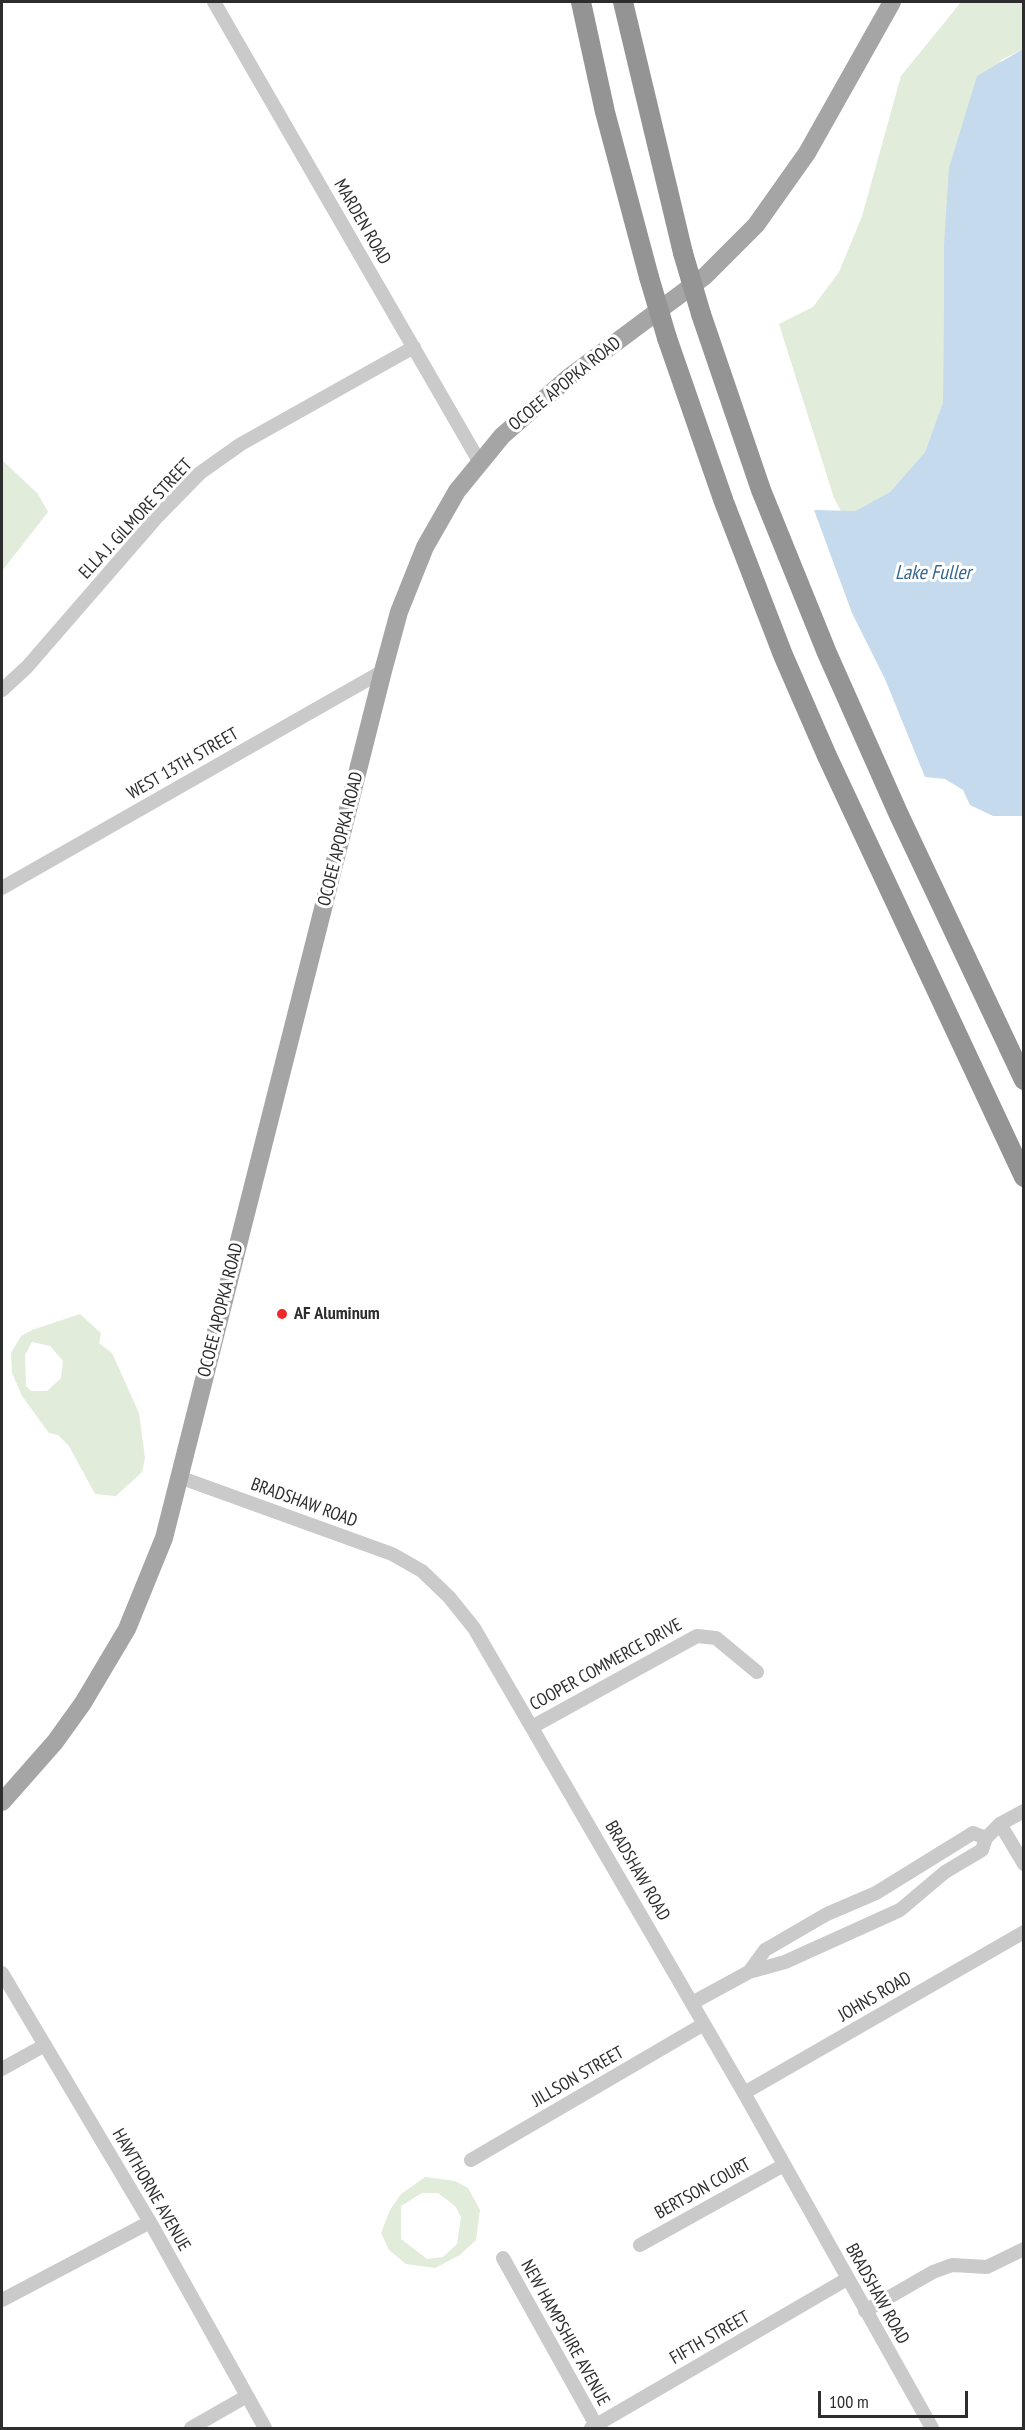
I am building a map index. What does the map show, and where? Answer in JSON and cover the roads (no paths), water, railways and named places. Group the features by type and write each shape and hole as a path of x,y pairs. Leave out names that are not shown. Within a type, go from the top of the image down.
{"highway":[{"path":"581,2 605,112 649,277 667,338 724,502 783,655 827,756 1023,1178"},
{"path":"623,2 683,253 701,314 761,490 826,653 1023,1080"}],"main road":[{"name":"OCOEE APOPKA ROAD","path":"2,1802 34,1767 76,1713 127,1629 164,1538 383,671 413,571 437,524 479,461 534,405 705,276 756,225 807,153 892,2"}],"street":[{"name":"MARDEN ROAD","path":"214,2 479,461"},
{"name":"ELLA J. GILMORE STREET","path":"2,690 27,667 158,516 200,473 241,444 414,347"},
{"name":"WEST 13TH STREET","path":"2,888 383,671"},
{"name":"BRADSHAW ROAD","path":"179,1478 392,1554 422,1571 449,1597 474,1628 744,2093 932,2428"},
{"name":"COOPER COMMERCE DRIVE","path":"532,1727 697,1636 716,1638 757,1672"},
{"path":"692,2003 749,1972 785,1962 900,1910 945,1872 982,1850 986,1838 1000,1824 1023,1811"},
{"path":"1000,1824 1023,1864"},
{"path":"749,1972 765,1950 827,1914 876,1893 973,1833 986,1838"},
{"name":"JOHNS ROAD","path":"744,2093 1023,1932"},
{"name":"HAWTHORNE AVENUE","path":"2,1973 150,2222 265,2428"},
{"name":"JILLSON STREET","path":"471,2160 704,2024"},
{"path":"2,2069 45,2045"},
{"name":"BERTSON COURT","path":"640,2245 784,2165"},
{"path":"2,2300 150,2222"},
{"path":"865,2311 933,2272 952,2265 987,2267 1023,2249"},
{"name":"NEW HAMPSHIRE AVENUE","path":"503,2258 593,2427"},
{"name":"FIFTH STREET","path":"593,2427 847,2279"},
{"path":"191,2428 247,2396"}],"water":[{"name":"Lake Fuller","path":"1023,49 1024,816 993,816 970,805 963,790 945,779 925,777 885,679 852,613 814,510 855,511 890,492 925,452 943,402 944,245 949,168 977,76"}],"place":[{"name":"AF Aluminum","path":"282,1314"}]}
